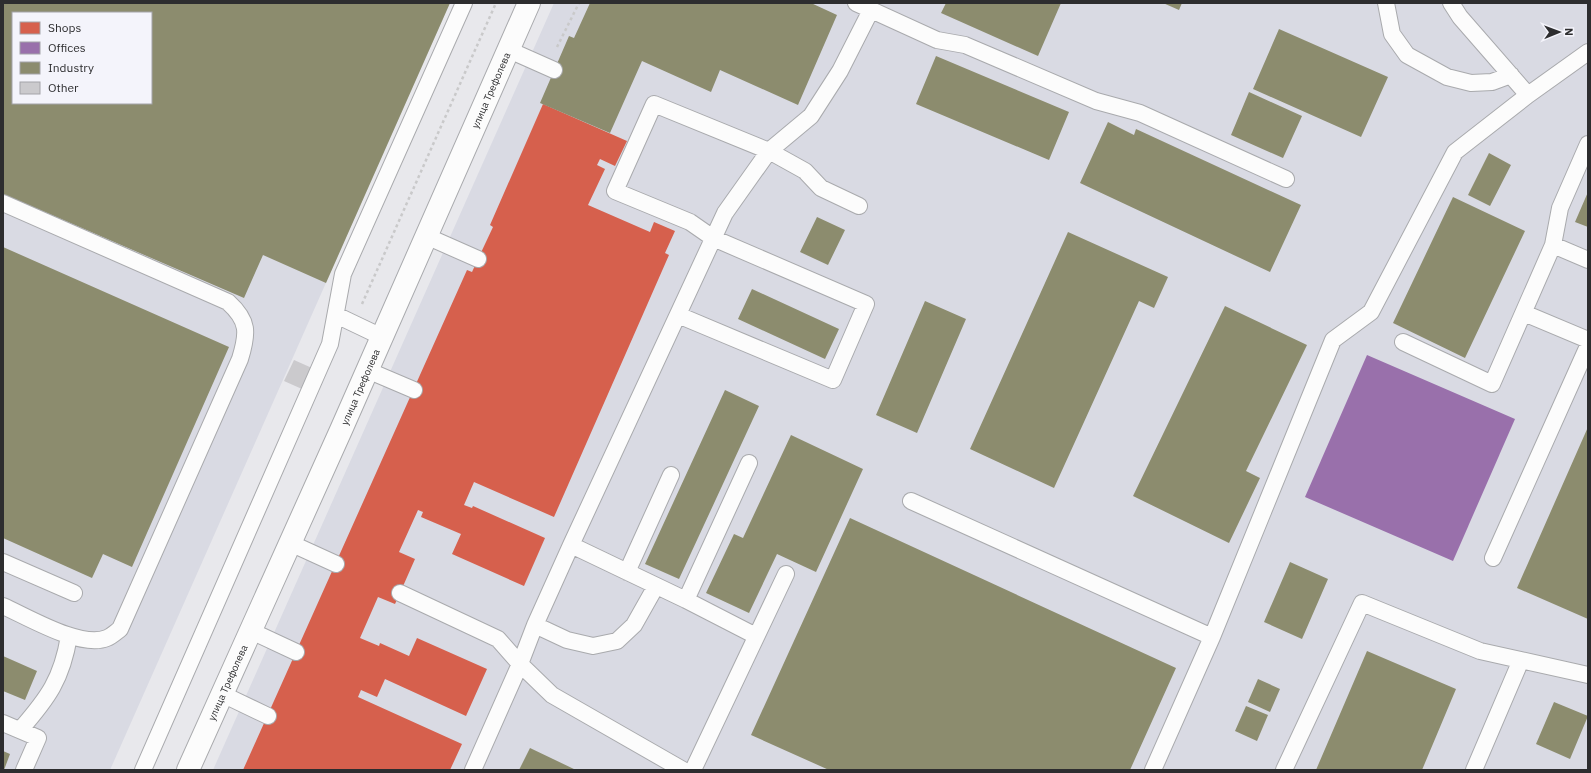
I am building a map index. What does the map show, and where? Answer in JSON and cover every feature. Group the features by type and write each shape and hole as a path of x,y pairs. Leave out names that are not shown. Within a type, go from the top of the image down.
{"street":[{"name":"улица Трефолева","path":"188,770 382,337 529,3"}],"lane":[{"path":"143,770 330,344 343,274 464,3"},
{"path":"856,3 937,40 965,45 1096,101 1140,113 1286,179"},
{"path":"1386,3 1392,34 1407,55 1447,77 1471,83 1492,82 1511,75"},
{"path":"1451,3 1460,17 1528,95"},
{"path":"473,770 571,545 725,213 770,151 811,116 840,71 871,10"},
{"path":"509,50 551,68"},
{"path":"1152,770 1212,637 1333,340 1371,312 1455,152 1528,95 1588,52"},
{"path":"678,315 832,380 866,304 713,238 690,222 616,191 654,104 770,151 805,171 821,188 860,206"},
{"path":"1403,342 1492,384 1553,245 1560,208 1588,144"},
{"path":"3,203 228,302 239,312 245,326 246,341 240,359 120,629 107,638 90,641 69,636 3,606"},
{"path":"426,236 478,259"},
{"path":"1553,245 1588,260"},
{"path":"1524,313 1588,340"},
{"path":"336,315 382,337"},
{"path":"1493,558 1588,346"},
{"path":"367,370 414,390"},
{"path":"686,600 749,463"},
{"path":"627,572 671,475"},
{"path":"911,501 1212,637"},
{"path":"290,543 336,564"},
{"path":"571,545 686,600 756,636"},
{"path":"3,562 74,593"},
{"path":"693,770 786,574"},
{"path":"535,625 567,640 593,646 617,641 634,625 656,586"},
{"path":"400,592 498,639 520,664 552,695 683,770"},
{"path":"1284,770 1362,603 1480,651 1588,675"},
{"path":"251,631 296,652"},
{"path":"20,730 43,704 56,681 66,657 69,636"},
{"path":"1474,770 1522,660"},
{"path":"222,694 268,716"},
{"path":"3,723 38,738 24,770"}],"path":[{"path":"551,68 579,3"}],"shaded area":[{"path":"3,3 450,3 110,770 3,770"},
{"path":"554,3 1588,3 1588,770 213,770"}],"building: Shops":[{"path":"543,104 627,141 615,166 600,159 597,165 605,169 588,205 650,232 654,222 675,231 665,253 669,255 554,517 474,482 464,505 472,508 473,506 545,538 524,586 452,554 461,534 421,517 423,512 418,510 399,552 415,559 400,593 395,604 378,597 360,638 379,646 380,643 409,656 417,638 487,669 466,716 385,679 377,697 361,690 358,697 462,744 450,770 243,770 467,270 472,272 493,227 490,225"}],"building: Offices":[{"path":"1367,355 1515,419 1453,561 1305,497"}],"building: Industry":[{"path":"3,3 450,3 326,283 263,255 244,298 3,194"},
{"path":"590,3 811,3 837,15 798,105 720,70 711,92 642,61 610,133 540,103 569,36 574,38"},
{"path":"946,3 1061,3 1038,56 941,13"},
{"path":"1163,3 1182,3 1179,10"},
{"path":"1279,29 1388,77 1361,137 1253,89"},
{"path":"936,56 1069,112 1049,160 916,104"},
{"path":"1249,92 1302,116 1283,158 1231,135"},
{"path":"1108,122 1134,135 1136,129 1301,205 1270,272 1080,183"},
{"path":"1489,153 1511,165 1490,206 1468,195"},
{"path":"1588,192 1588,227 1575,222"},
{"path":"1453,197 1525,231 1465,358 1393,323"},
{"path":"817,217 845,230 828,265 800,252"},
{"path":"1068,232 1168,277 1154,308 1139,301 1054,488 970,449"},
{"path":"3,247 229,347 132,567 103,554 92,578 3,538"},
{"path":"752,289 839,329 825,359 738,319"},
{"path":"925,301 966,319 917,433 876,415"},
{"path":"1225,306 1307,345 1246,471 1260,478 1229,543 1133,496"},
{"path":"725,390 759,406 679,579 645,564"},
{"path":"1588,427 1588,619 1517,588"},
{"path":"791,435 863,469 816,572 777,554 749,613 706,593 734,534 743,538"},
{"path":"850,518 1176,668 1130,770 829,770 751,735"},
{"path":"1290,562 1328,579 1302,639 1264,622"},
{"path":"1367,651 1456,689 1422,770 1316,770"},
{"path":"3,656 37,671 25,700 3,691"},
{"path":"1258,679 1280,689 1270,712 1248,702"},
{"path":"1554,702 1588,716 1570,759 1536,744"},
{"path":"1246,706 1268,715 1257,741 1235,731"},
{"path":"530,748 576,770 519,770"},
{"path":"3,751 10,754 4,770 3,770"}],"building: Other":[{"path":"294,360 312,368 302,389 284,381"}]}
